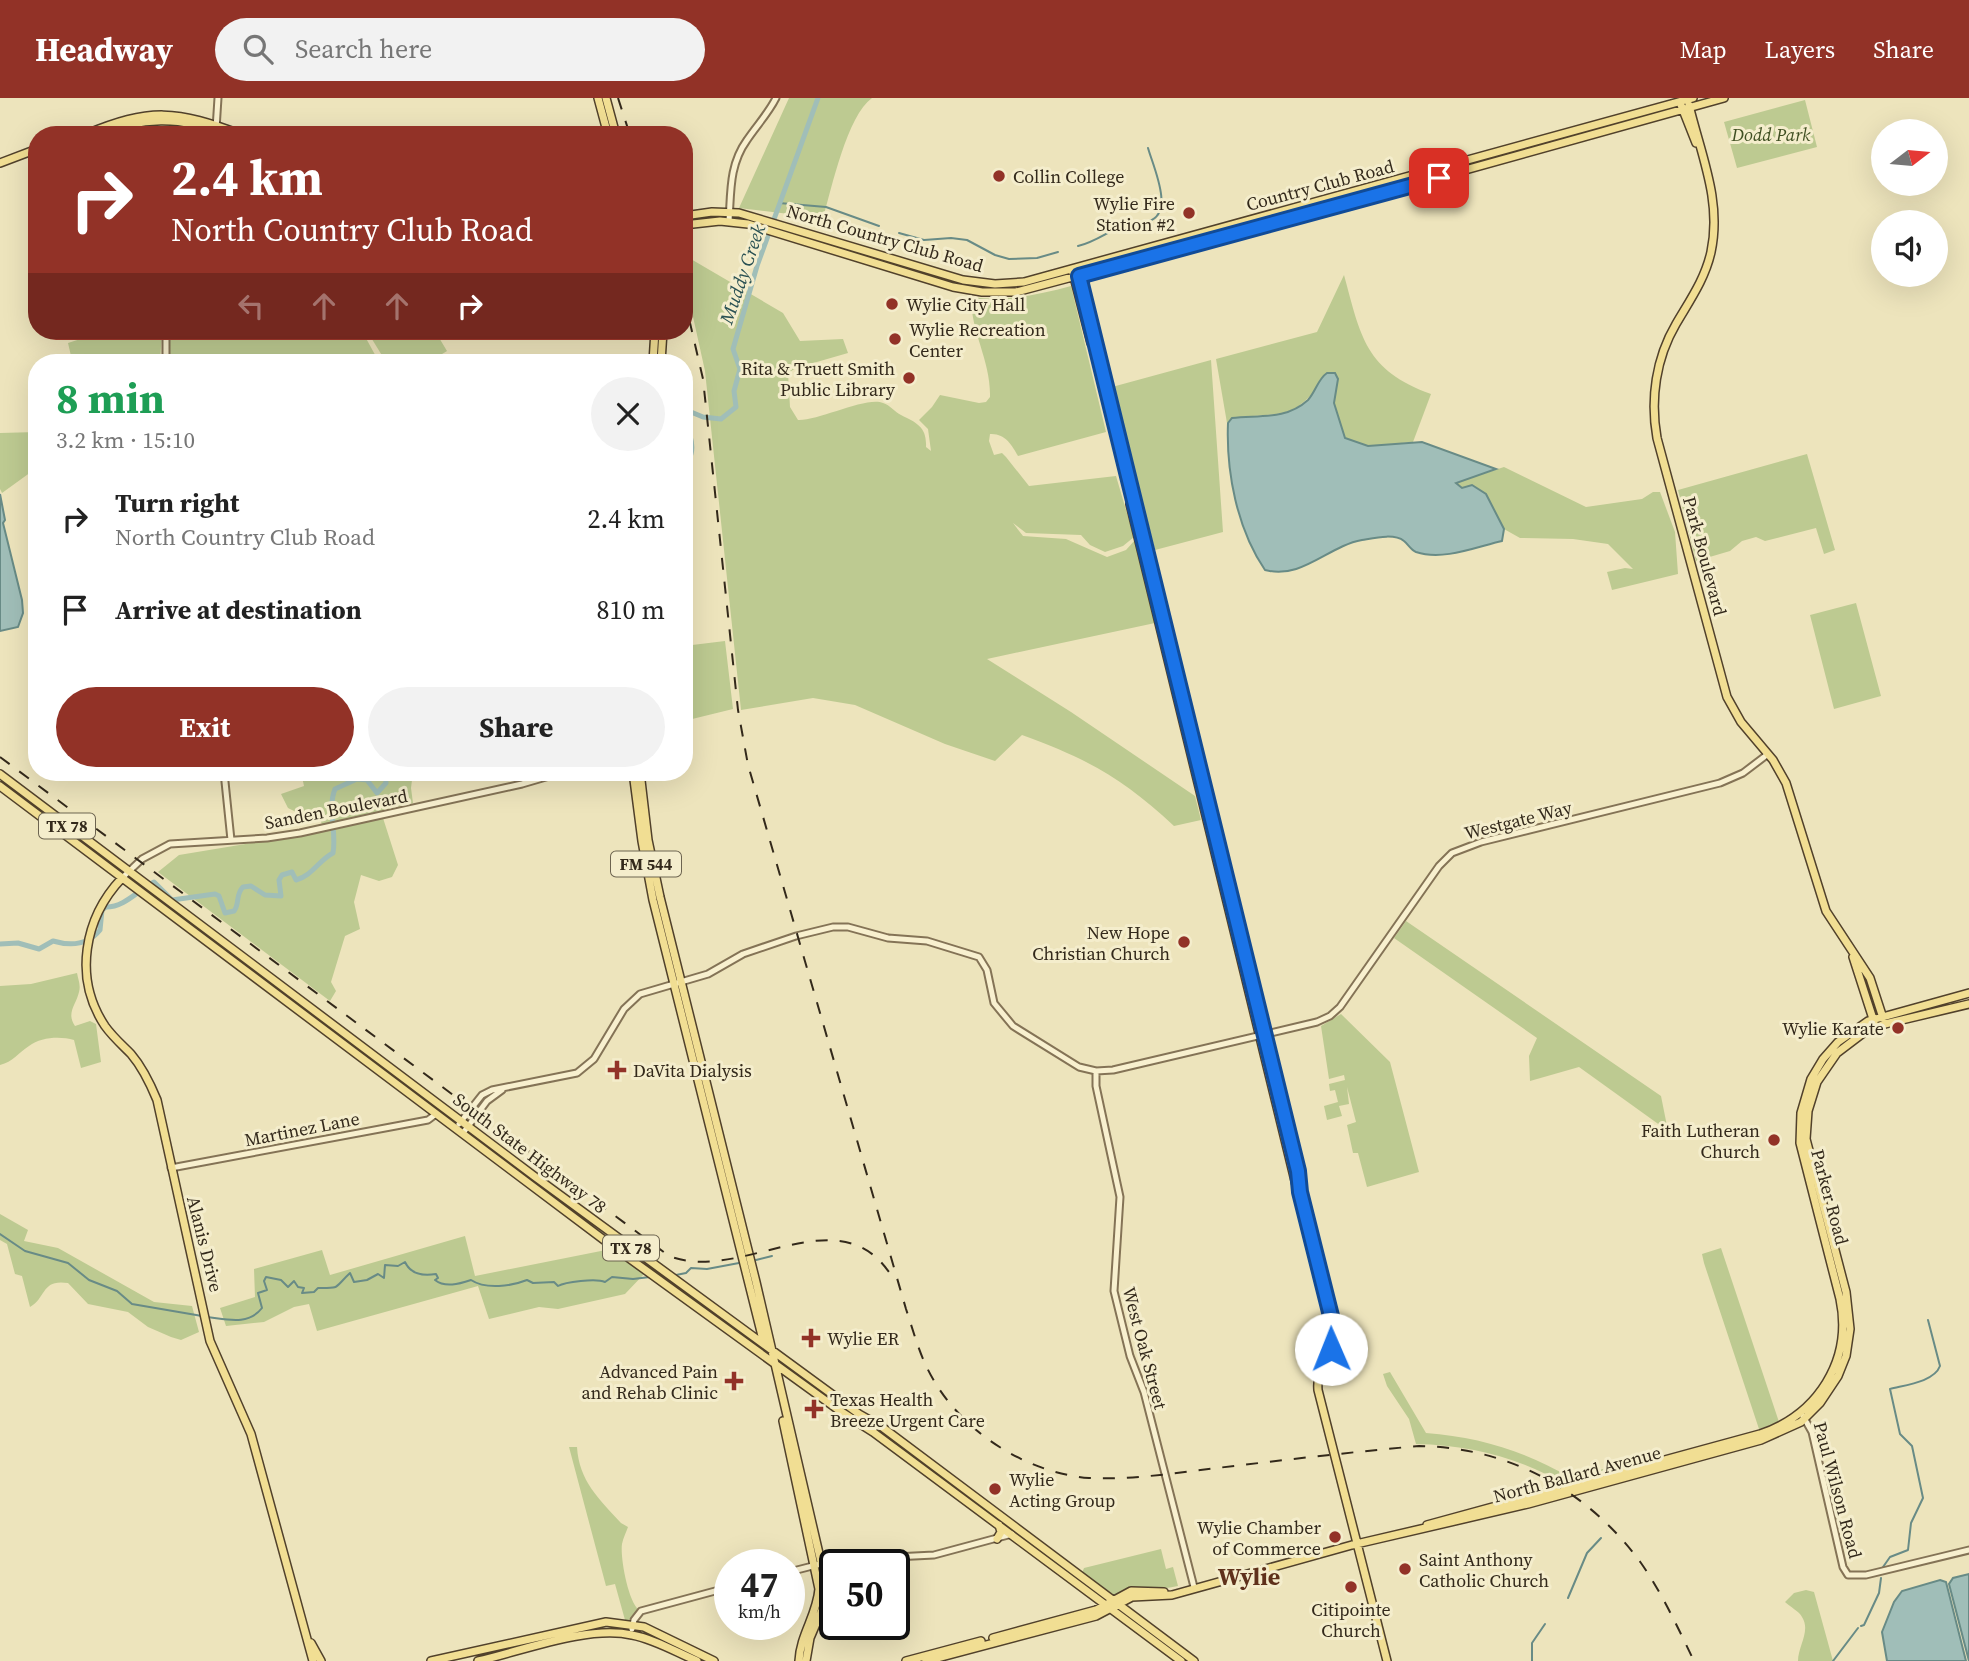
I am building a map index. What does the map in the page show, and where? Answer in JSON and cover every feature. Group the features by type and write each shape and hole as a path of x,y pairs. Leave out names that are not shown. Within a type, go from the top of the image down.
{"main road":[{"path":"598,98 606,126"},
{"path":"606,98 614,126"},
{"path":"1076,273 1686,102 1724,98"},
{"name":"Park Boulevard","path":"1686,102 1705,162 1714,213 1710,256 1699,286 1670,335 1656,385 1656,429 1727,697 1741,722 1782,775 1793,799 1826,911 1870,978 1883,1019"},
{"path":"118,126 165,114 197,119 208,126"},
{"path":"0,163 28,153"},
{"path":"18,157 28,156"},
{"name":"North Country Club Road","path":"693,216 730,217 760,223 967,285 1016,292 1076,273"},
{"name":"North Country Club Road","path":"693,223 730,217"},
{"path":"1076,273 1262,1036 1300,1179 1300,1192 1333,1324 1334,1341 1320,1371 1318,1390 1355,1544 1387,1661"},
{"path":"1076,273 1099,355 1181,705 1187,741 1213,835"},
{"path":"1091,339 1099,355"},
{"path":"1187,741 1196,761"},
{"name":"South State Highway 78","path":"0,774 125,875 136,889 436,1114 462,1127 511,1171 774,1365 873,1432 1107,1607"},
{"name":"FM 544","path":"635,781 651,875 768,1347"},
{"name":"FM 544","path":"641,781 651,875"},
{"name":"South State Highway 78","path":"0,786 125,875 143,883 462,1127 516,1163 846,1404 882,1427 1115,1601"},
{"name":"Alanis Drive","path":"125,875 103,901 89,935 86,968 89,991 98,1013 149,1082 161,1115 206,1325 214,1353 251,1434 313,1661"},
{"name":"Park Boulevard","path":"1845,940 1860,975 1874,1023"},
{"name":"Parker Road","path":"1803,1416 1826,1385 1837,1360 1843,1324 1840,1300 1801,1150 1801,1112 1811,1079 1823,1059 1848,1033 1883,1019 1969,993"},
{"name":"Parker Road","path":"1883,1019 1969,1003"},
{"path":"511,1171 516,1163"},
{"name":"FM 544","path":"735,1214 759,1325 774,1365"},
{"path":"701,1309 705,1301"},
{"path":"752,1335 759,1325"},
{"path":"774,1365 825,1589 824,1605 810,1638 806,1661"},
{"path":"774,1365 818,1563 818,1601 802,1638 799,1661"},
{"path":"840,1411 846,1404"},
{"name":"North Ballard Avenue","path":"1182,1590 1739,1440 1781,1427 1803,1416"},
{"path":"997,1539 1001,1532 998,1524"},
{"path":"926,1661 1096,1616 1134,1590 1182,1590"},
{"path":"1115,1601 1129,1597 1166,1596 1182,1590"},
{"path":"1093,1611 1097,1605 1094,1597"},
{"path":"1129,1597 1130,1612"},
{"name":"TX 78","path":"1115,1601 1194,1661"},
{"path":"909,1661 1107,1607"},
{"name":"TX 78","path":"1107,1607 1181,1661"},
{"path":"430,1661 597,1623 633,1625 661,1634 714,1661"},
{"path":"478,1661 608,1631 631,1634 697,1661"},
{"name":"Alanis Drive","path":"306,1633 321,1661"}],"street":[{"path":"217,126 218,98"},
{"path":"730,217 732,176 736,162 746,142 768,114 776,98"},
{"name":"Westgate Way","path":"1096,1071 1113,1070 1262,1036 1330,1016 1340,1007 1434,873 1452,853 1481,842 1720,783 1743,773 1768,754"},
{"path":"225,781 231,840"},
{"name":"Sanden Boulevard","path":"125,875 150,853 170,844 267,838 326,828 532,781"},
{"path":"462,1127 490,1097 505,1088 564,1077 581,1071 594,1059 631,1000 644,992 716,971 751,951 833,927 856,928 888,938 927,941 981,960 987,970 994,1003 1008,1023 1079,1068 1096,1071"},
{"name":"West Oak Street","path":"1096,1071 1096,1086 1120,1197 1114,1291 1130,1356 1144,1392 1195,1587"},
{"name":"Martinez Lane","path":"171,1168 428,1119 436,1114"},
{"name":"Paul Wilson Road","path":"1803,1416 1812,1432 1843,1567 1848,1575 1866,1575 1969,1549"},
{"path":"805,1567 818,1563 926,1556 1013,1535"},
{"path":"631,1634 641,1611 714,1591"}],"green space":[{"path":"789,98 872,98 863,107 848,136 823,218 739,208"},
{"name":"Dodd Park","path":"1805,100 1817,147 1737,168 1724,122"},
{"path":"693,260 783,313 800,341 843,339 848,353 796,368 788,373 790,407 798,420 866,403 883,403 920,426 925,435 926,447 931,451 928,429 919,420 940,395 979,403 986,402 990,397 971,297 1022,297 1071,286 1106,432 1018,456 1000,435 990,434 989,441 994,455 1002,453 1029,486 1116,476 1134,537 1123,546 1105,552 1090,545 1081,535 1026,533 1013,523 1023,536 1066,539 1107,557 1126,550 1135,540 1155,623 987,659 1195,796 1201,820 1174,826 1138,795 1103,772 1066,752 1022,735 995,761 945,744 855,705 813,698 741,710 705,371 693,317"},
{"path":"1344,275 1355,316 1369,349 1392,374 1431,394 1413,442 1368,446 1345,438 1334,403 1338,379 1331,372 1307,399 1289,411 1232,418 1227,423 1216,359 1317,332"},
{"path":"77,340 161,340 161,354 71,354 68,343"},
{"path":"166,340 367,340 375,354 165,354"},
{"path":"373,340 440,340 447,351 442,354 381,354"},
{"path":"1211,360 1223,532 1155,550 1112,387"},
{"path":"28,432 28,474 2,493 0,489 0,433"},
{"path":"1807,454 1835,550 1824,554 1816,528 1765,541 1756,537 1742,541 1730,551 1696,561 1678,490"},
{"path":"1504,467 1586,507 1642,499 1653,492 1660,492 1675,532 1678,574 1612,590 1607,572 1633,569 1608,544 1573,539 1520,538 1504,529 1486,494 1462,488 1455,483"},
{"path":"1856,603 1881,696 1834,709 1810,615"},
{"path":"725,641 733,709 693,719 693,645"},
{"path":"303,781 412,781 413,803 322,825 318,811 300,814 288,808 281,794 304,786"},
{"path":"383,818 398,865 392,877 379,881 361,875 354,902 360,929 345,936 331,982 336,991 330,1001 158,872 179,855 319,832"},
{"path":"1406,921 1661,1096 1668,1131 1579,1067 1530,1081 1529,1056 1537,1038 1394,938"},
{"path":"77,973 80,989 72,1021 75,1026 90,1021 96,1024 101,1062 81,1068 74,1040 57,1038 34,1043 12,1060 0,1065 0,986 31,984"},
{"path":"1341,1014 1390,1062 1419,1172 1367,1187 1358,1153 1353,1153 1347,1125 1356,1122 1347,1087 1349,1104 1339,1106 1342,1116 1327,1120 1324,1106 1338,1102 1335,1090 1330,1091 1329,1084 1345,1080 1344,1075 1329,1079 1321,1026"},
{"path":"0,1214 28,1230 24,1241 58,1248 154,1302 192,1306 199,1332 181,1340 171,1337 148,1327 128,1312 88,1304 68,1283 59,1282 49,1286 30,1307 22,1276 15,1274 7,1244 0,1240"},
{"path":"465,1236 475,1276 611,1249 645,1273 625,1294 558,1309 539,1307 489,1319 478,1286 317,1331 309,1304 294,1307 264,1322 226,1326 220,1308 255,1297 254,1269 322,1250 330,1275"},
{"path":"1721,1248 1779,1422 1759,1429 1702,1254"},
{"path":"1390,1372 1426,1433 1465,1438 1501,1447 1536,1460 1571,1478 1603,1469 1605,1475 1569,1487 1533,1468 1496,1455 1457,1447 1416,1444 1409,1419 1387,1386 1383,1374"},
{"path":"569,1447 577,1447 582,1470 591,1489 621,1523 628,1527 622,1544 622,1558 628,1588 638,1609 628,1621 625,1620 615,1584 606,1586"},
{"path":"1161,1549 1166,1569 1173,1567 1178,1586 1130,1590 1114,1595 1082,1573 1084,1568"},
{"path":"1806,1590 1814,1592 1833,1661 1798,1661 1805,1633 1804,1622 1799,1613 1785,1602 1794,1593"}],"water":[{"path":"1327,373 1335,373 1338,379 1334,403 1345,438 1368,446 1422,442 1496,469 1456,483 1462,488 1472,485 1486,494 1504,529 1502,541 1437,555 1416,552 1400,539 1378,537 1350,543 1291,570 1265,570 1247,537 1235,500 1229,461 1228,423 1232,418 1291,411 1308,400"},
{"path":"0,494 5,520 3,523 23,613 18,627 0,631"},
{"path":"1969,1574 1969,1661 1949,1584 1953,1578"},
{"path":"1940,1580 1946,1582 1966,1661 1887,1661 1882,1632 1894,1602 1902,1591"}],"waterway":[{"name":"Muddy Creek","path":"693,413 721,419 736,407 734,391 740,369 733,349 757,266 818,98"},
{"path":"1078,246 1122,226 1146,222 1157,216 1161,209 1160,188 1148,148"},
{"path":"779,203 826,207 879,226"},
{"path":"899,233 924,240 967,240 995,255 1009,259 1037,258 1058,252"},
{"name":"Muddy Creek","path":"0,944 18,943 39,949 53,941 72,944 90,939 100,930 102,910 125,901 154,882 172,900 215,894 219,896 225,913 234,911 243,887 251,886 265,895 281,896 279,880 282,875 292,872 296,880 302,878 333,853 332,804 335,789 353,781"},
{"name":"Muddy Creek","path":"368,781 377,793 386,781"},
{"path":"0,1234 25,1251 68,1263 89,1280 117,1291 132,1304 202,1316"},
{"path":"756,1260 772,1256"},
{"path":"207,1317 236,1320 256,1314 262,1308 258,1293 267,1290 264,1281 266,1277 281,1280 288,1287 294,1281 298,1287 304,1288 302,1293 314,1292 318,1288 336,1287 350,1273 354,1282 367,1280 378,1274 384,1278 385,1265 398,1266 405,1262 414,1272 422,1275 436,1274 438,1278 435,1280 448,1285 471,1280 484,1285 499,1286 527,1280 533,1283 554,1282 558,1286 581,1281 605,1282 612,1277 650,1277"},
{"path":"676,1275 686,1273 691,1268 707,1269 739,1263"},
{"path":"1883,1567 1890,1557 1908,1550 1911,1523 1923,1498 1912,1446 1900,1434 1890,1389 1932,1376 1940,1366 1928,1320"},
{"path":"1568,1598 1587,1553 1601,1538"},
{"path":"1861,1626 1864,1625 1879,1593 1881,1578"},
{"path":"1532,1661 1532,1643 1545,1624"},
{"path":"1833,1661 1858,1628"}],"railway":[{"path":"618,98 627,126"},
{"path":"693,336 703,379 738,710 748,765 906,1309 924,1362 946,1399 962,1417 999,1447 1043,1468 1089,1478 1153,1476 1419,1446 1484,1454 1514,1464 1571,1494 1620,1537 1656,1586 1694,1661"},
{"path":"0,757 28,778"},
{"path":"32,781 669,1256 698,1262 728,1259 819,1241 847,1242 872,1254 894,1280"}],"place":[{"name":"Collin College","path":"999,176"},
{"name":"Wylie Fire Station #2","path":"1189,213"},
{"name":"Wylie City Hall","path":"892,304"},
{"name":"Wylie Recreation Center","path":"895,339"},
{"name":"Rita & Truett Smith Public Library","path":"909,378"},
{"name":"New Hope Christian Church","path":"1184,942"},
{"name":"Wylie Karate","path":"1898,1028"},
{"name":"DaVita Dialysis","path":"617,1070"},
{"name":"Faith Lutheran Church","path":"1774,1140"},
{"name":"Wylie ER","path":"811,1338"},
{"name":"Advanced Pain and Rehab Clinic","path":"734,1381"},
{"name":"Texas Health Breeze Urgent Care","path":"814,1409"},
{"name":"Wylie Acting Group","path":"995,1489"},
{"name":"Wylie Chamber of Commerce","path":"1335,1537"},
{"name":"Saint Anthony Catholic Church","path":"1405,1569"},
{"name":"Citipointe Church","path":"1351,1587"}],"district":[{"name":"Wylie","path":"1249,1576"}],"route":[{"path":"1331,1349 1334,1341 1333,1324 1300,1192 1302,1188 1079,276 1439,178"}]}
